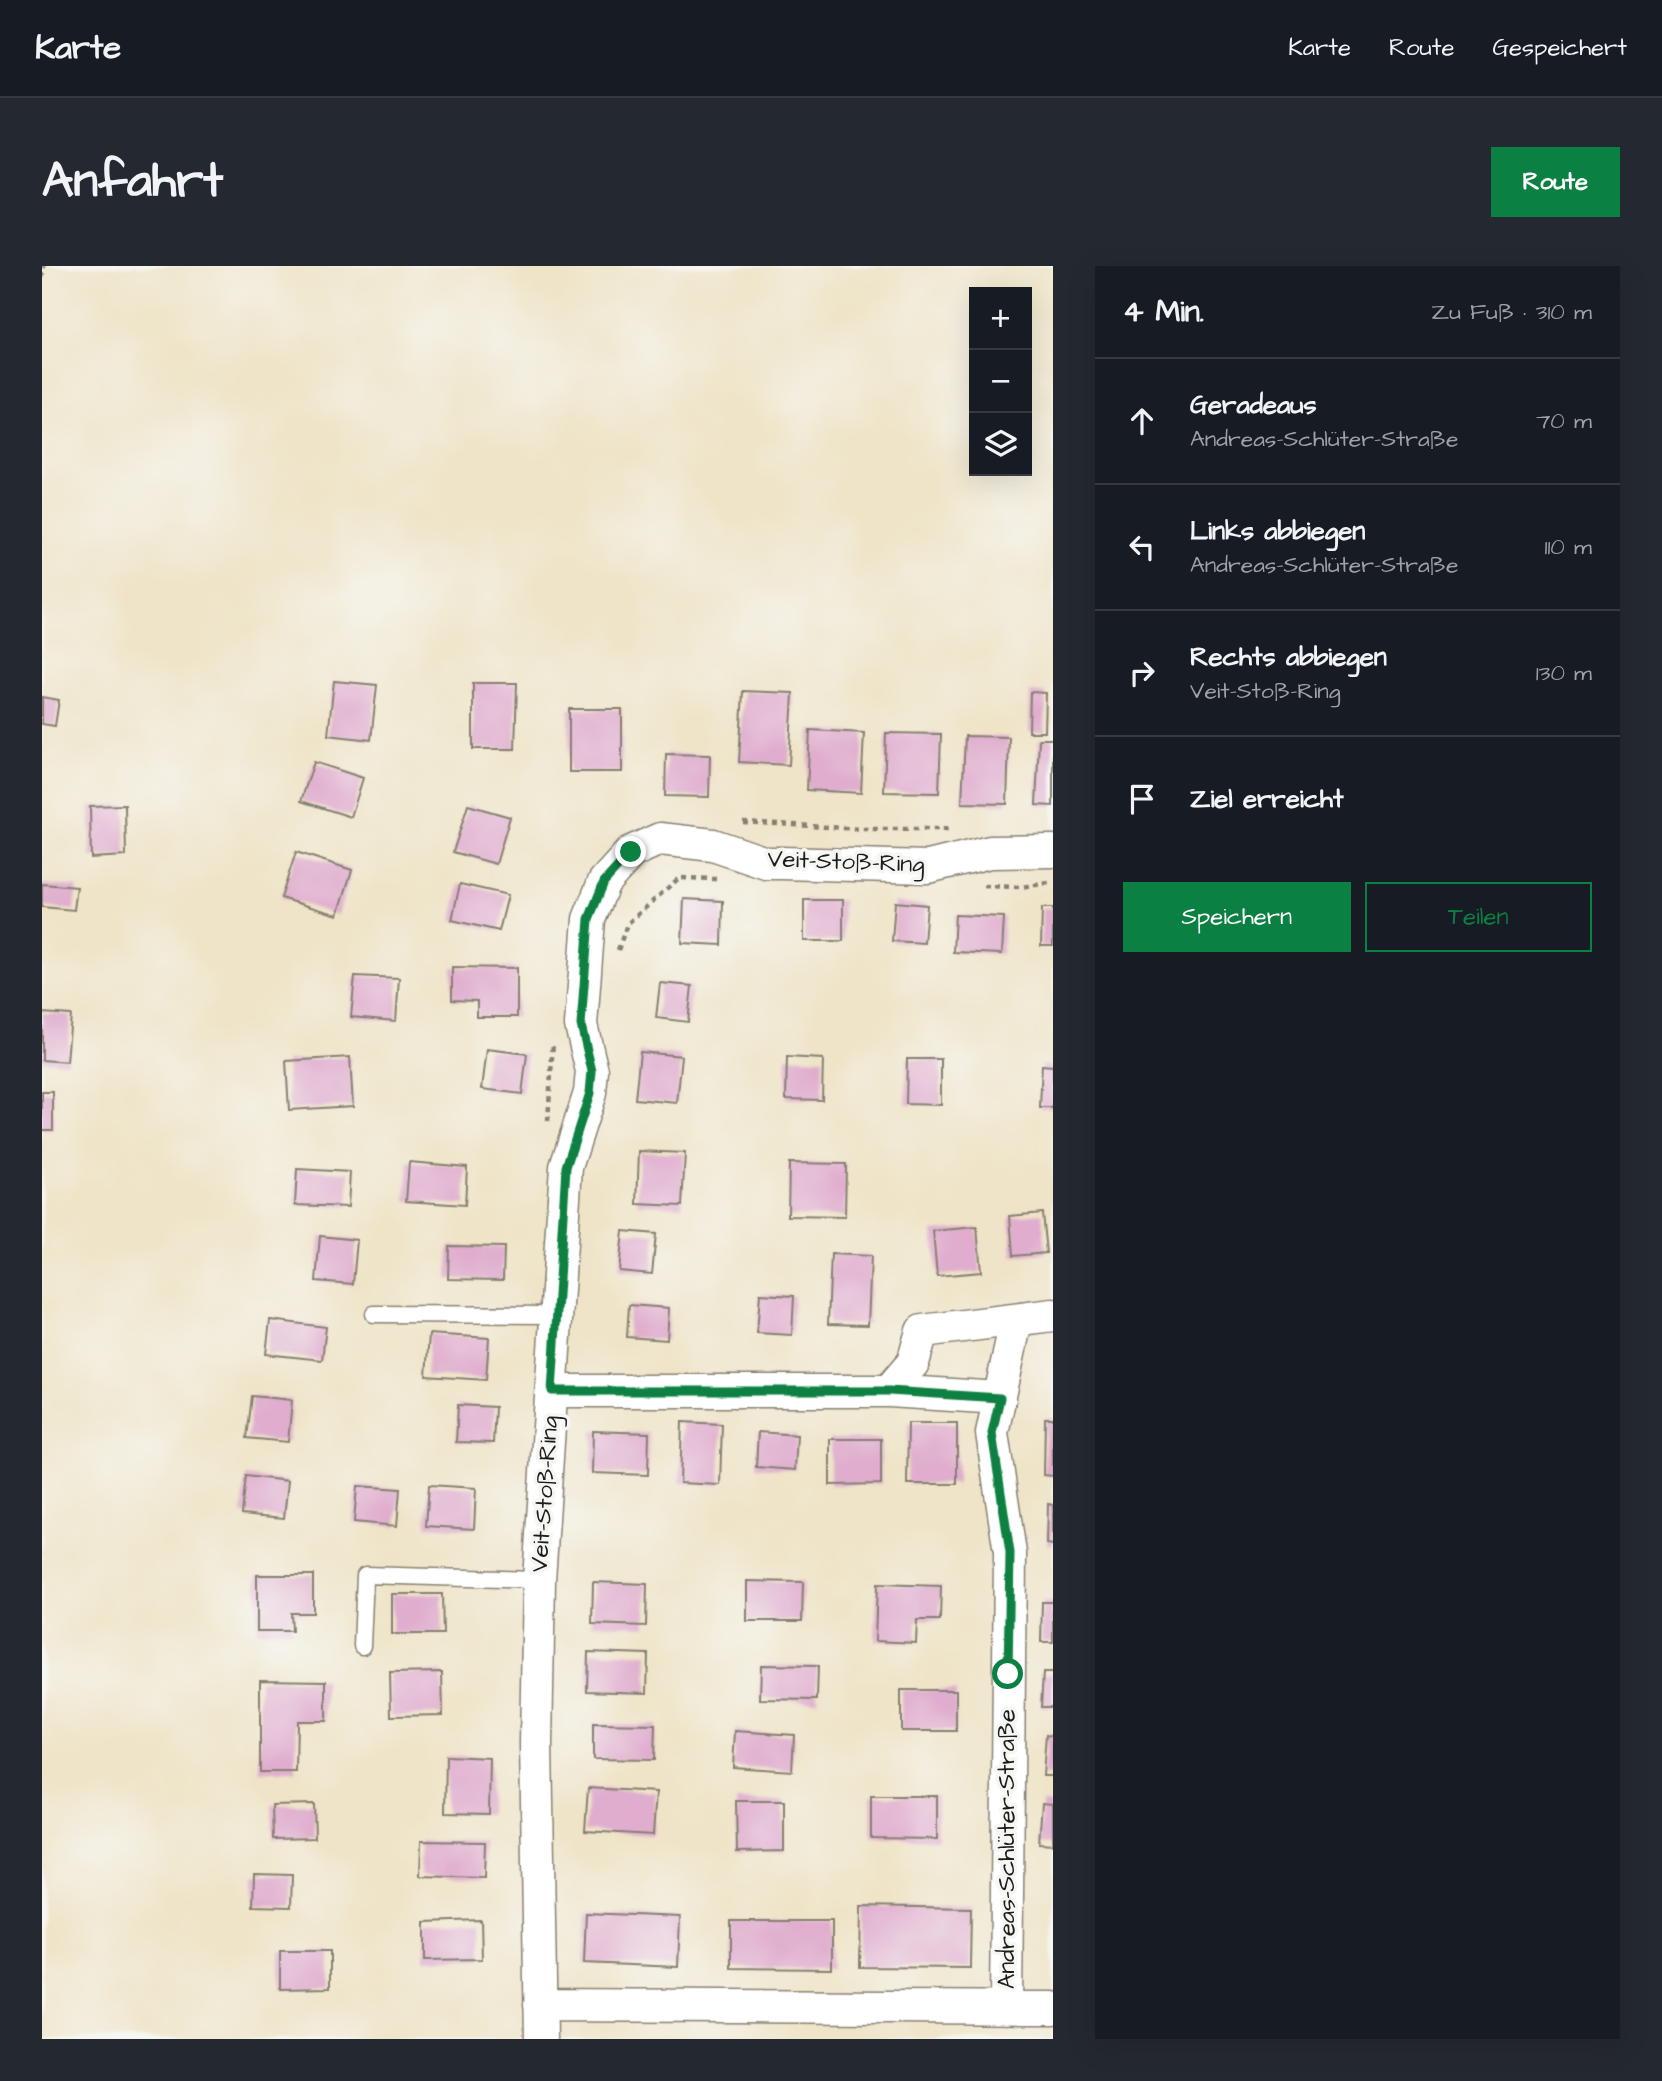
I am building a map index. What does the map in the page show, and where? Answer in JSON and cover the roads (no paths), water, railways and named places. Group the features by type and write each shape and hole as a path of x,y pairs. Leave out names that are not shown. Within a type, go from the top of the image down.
{"street":[{"name":"Veit-Stoß-Ring","path":"541,2039 536,1743 539,1580 566,1167 590,1093 592,1071 581,1025 589,919 604,882 631,852 660,839 713,845 766,863 928,867 990,852 1053,851"},
{"path":"889,1391 913,1363 922,1331 1053,1315"},
{"name":"Andreas-Schlüter-Straße","path":"1006,2008 1010,1553 992,1433 1016,1321"},
{"path":"552,1391 889,1391 1000,1398"},
{"name":"Andreas-Schlüter-Straße","path":"540,2004 1053,2008"}],"lane":[{"path":"374,1314 556,1315"},
{"path":"362,1646 365,1575 539,1580"}]}
